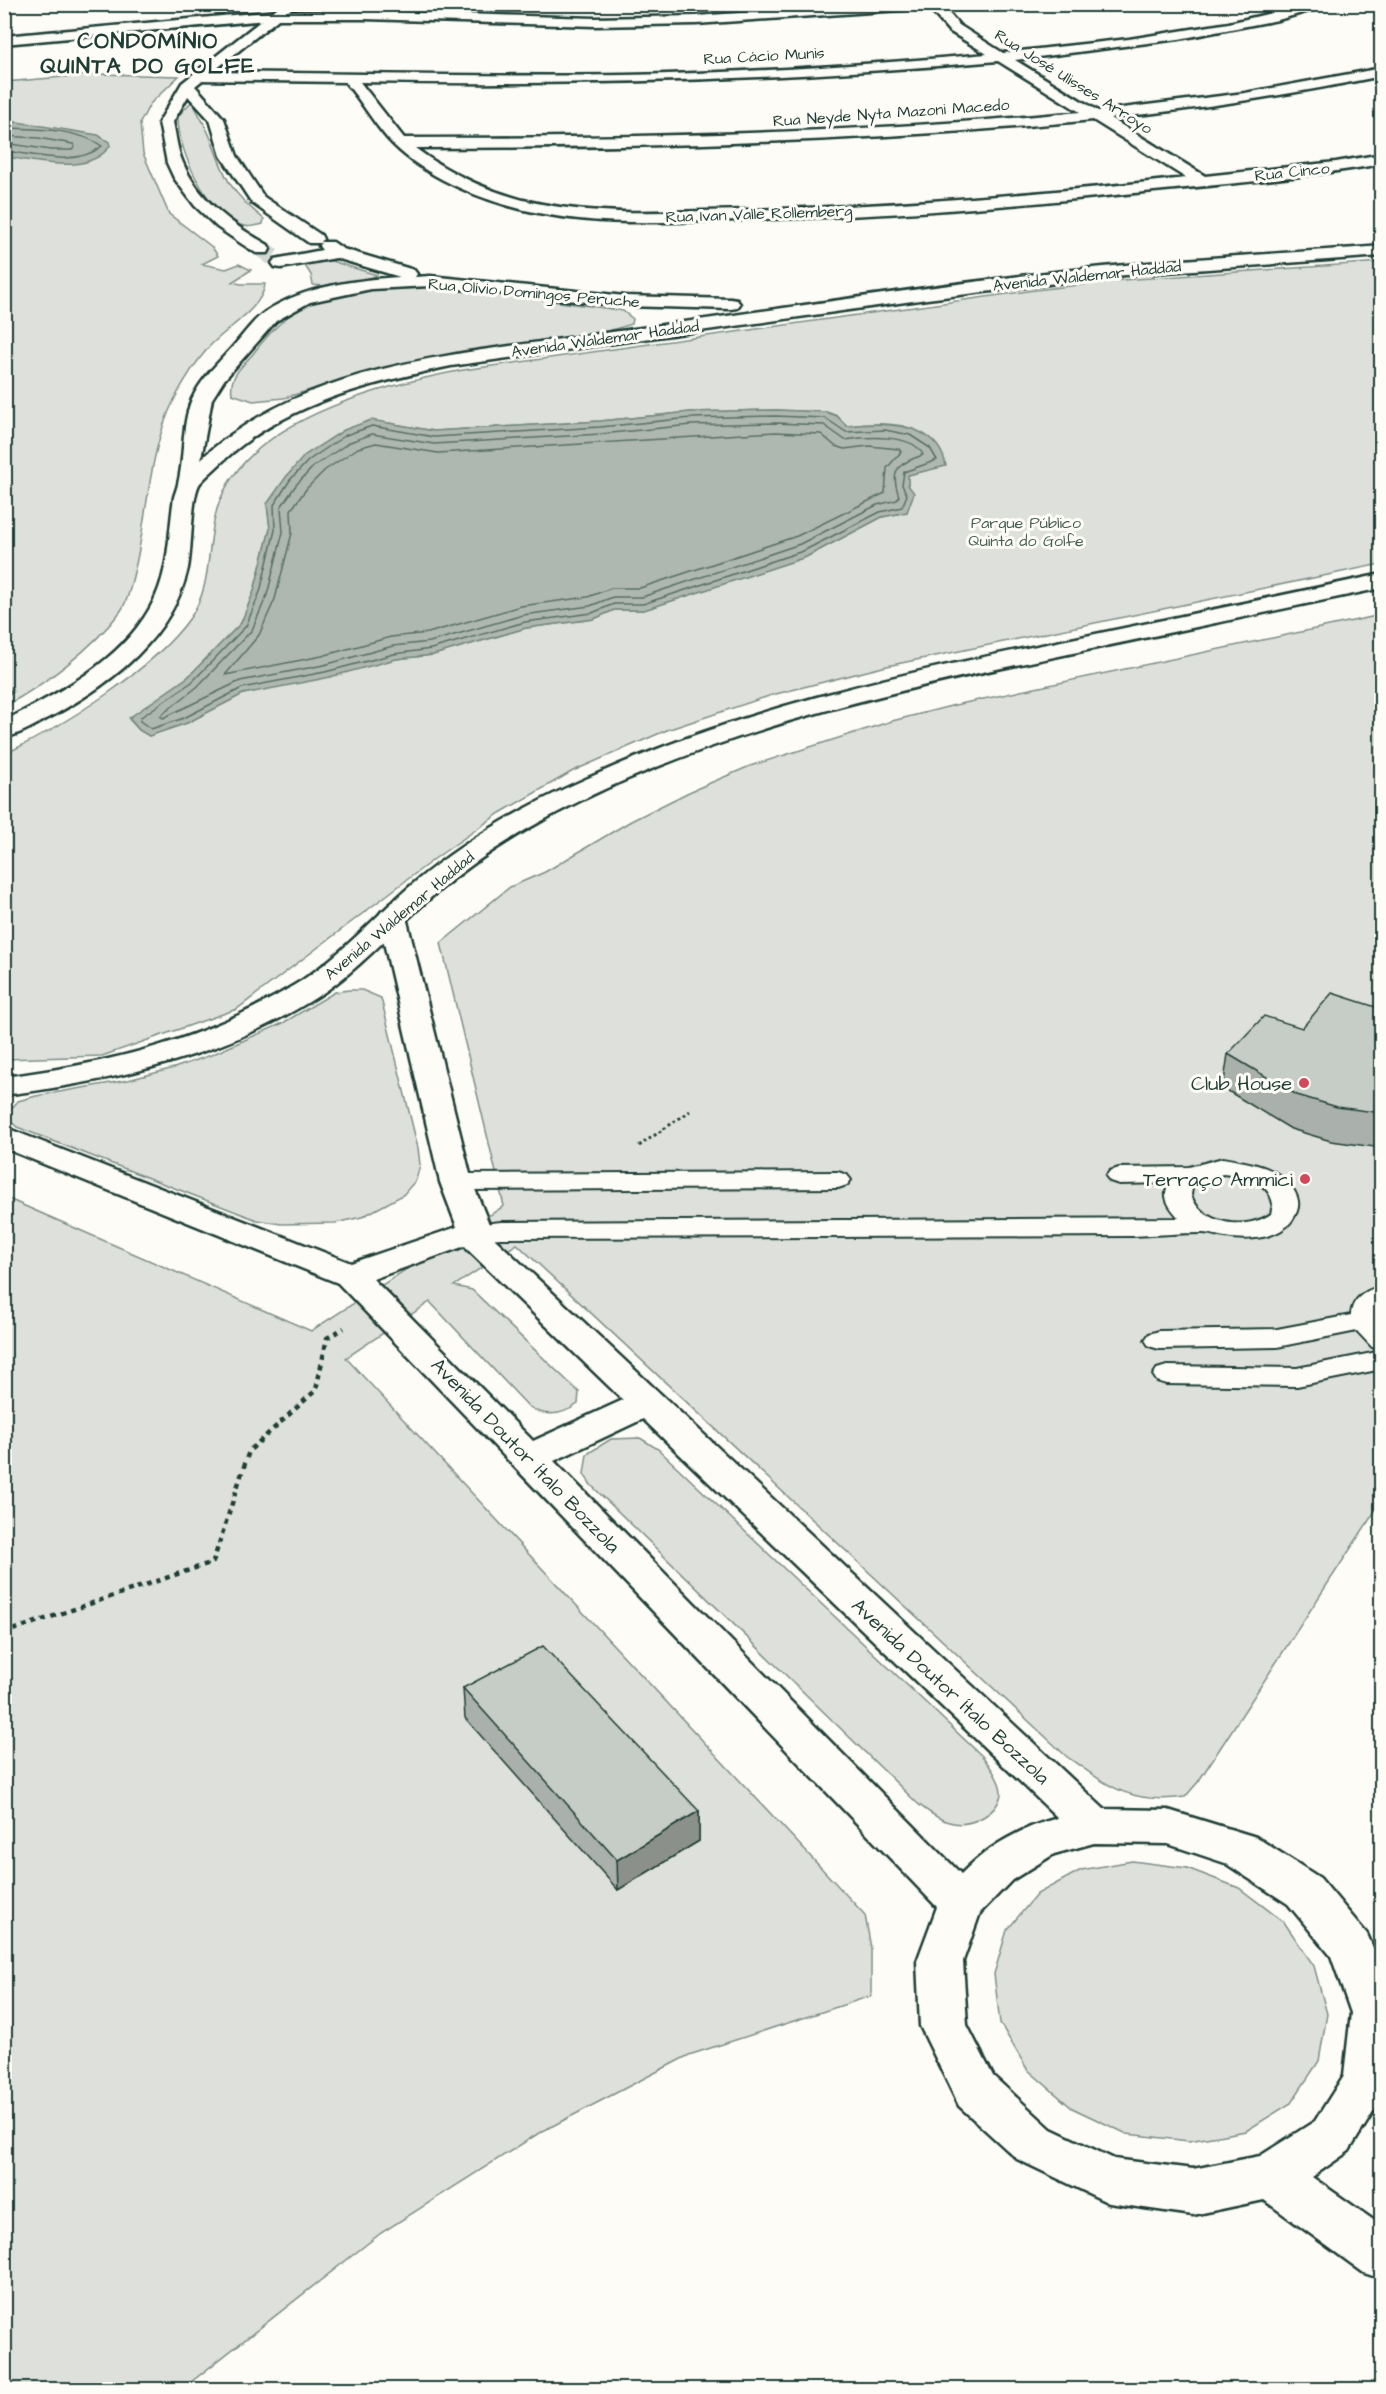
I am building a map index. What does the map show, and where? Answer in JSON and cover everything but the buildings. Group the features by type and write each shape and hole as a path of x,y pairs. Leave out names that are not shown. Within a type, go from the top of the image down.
{"street":[{"path":"291,4 192,81 166,122 175,162 202,207 238,235 272,256 303,298"},
{"name":"Rua Cácio Munis","path":"353,83 384,78 635,79 790,74 1001,58 1225,27 1327,4"},
{"path":"4,40 278,15 365,15 595,22 696,20 933,5"},
{"name":"Rua José Ulisses Arroyo","path":"933,5 954,28 1203,182"},
{"path":"203,21 226,22 260,29"},
{"name":"Rua Neyde Nyta Mazoni Macedo","path":"400,143 596,144 942,129 1227,100 1382,72"},
{"path":"192,81 353,83"},
{"path":"192,81 217,119 229,156 258,200 293,226 326,246 430,281"},
{"name":"Rua Ivan Valle Rollemberg","path":"353,83 367,104 400,143 431,165 482,191 554,213 608,217 803,214 1056,197 1203,182"},
{"name":"Rua Cinco","path":"1203,182 1336,167 1382,159"},
{"path":"238,235 293,226"},
{"path":"272,256 326,246"},
{"name":"Avenida Waldemar Haddad","path":"188,486 218,453 243,434 281,411 319,395 405,370 451,360 927,294 1124,270 1382,251"},
{"name":"Rua Olívio Domingos Peruche","path":"188,486 193,440 202,399 216,377 270,317 303,298 371,284 430,281 625,301 807,304 927,294"},
{"path":"625,301 654,317 650,324 635,334"},
{"path":"4,731 59,704 118,661 155,618 173,582 188,486"},
{"name":"Avenida Waldemar Haddad","path":"4,1086 78,1077 204,1044 257,1019 320,981 455,864 523,820 643,762 742,725 791,709 905,679 1382,581"},
{"name":"Avenida Doutor Ítalo Bozzola","path":"392,917 456,1182 480,1243 1094,1826"},
{"name":"Avenida Doutor Ítalo Bozzola","path":"4,1136 350,1275 961,1903"},
{"path":"350,1275 474,1232"},
{"path":"528,1458 647,1403"},
{"path":"1094,1826 1168,1827 1240,1850 1304,1891 1351,1947 1374,2013 1374,2084 1332,2136 1271,2176 1193,2192 1109,2181 1034,2144 976,2091 944,2026 940,1961 961,1903 996,1867 1041,1840 1094,1826"},
{"path":"1271,2176 1382,2256"}],"lane":[{"path":"474,1232 501,1230 1132,1228 1207,1225 1237,1231 1266,1228 1279,1220 1286,1210 1286,1199 1281,1189 1270,1180 1240,1168 1223,1166 1205,1169 1190,1175 1119,1176"},
{"path":"1190,1175 1181,1184 1177,1194 1182,1206 1191,1217 1207,1225"},
{"path":"456,1182 838,1180"},
{"path":"1159,1340 1277,1338 1373,1331 1365,1308 1373,1297 1382,1294"},
{"path":"1167,1376 1297,1377 1382,1360"}],"path":[{"path":"586,1181 690,1111"},
{"path":"4,1633 213,1562 249,1451 316,1390 327,1338 380,1305"}],"green space":[{"path":"98,74 179,76 150,104 140,123 143,153 169,214 212,247 218,256 202,264 226,269 239,264 251,270 232,282 265,284 263,293 251,310 204,353 174,400 159,439 136,564 126,602 120,612 96,639 67,665 36,688 5,706 5,82"},
{"path":"192,101 207,129 230,184 243,201 264,219 263,224 245,226 228,218 216,207 196,178 182,145 178,116"},
{"path":"322,260 377,275 365,280 327,286 313,285 311,275 304,264"},
{"name":"Parque Público Quinta do Golfe","path":"1381,262 1381,564 887,666 772,695 667,730 573,771 500,813 437,857 237,1009 102,1056 5,1059 5,754 53,728 105,695 154,657 174,638 190,618 202,593 217,509 232,478 255,452 285,430 357,397 463,370 1035,290 1122,280","holes":["775,410 826,412 837,416 847,426 889,424 920,432 934,444 945,466 908,475 907,512 882,517 806,557 644,610 614,610 594,619 526,628 433,655 396,659 243,694 187,723 149,736 139,730 129,719 188,677 241,623 254,591 270,529 267,504 389,423 434,431 600,421 691,412"]},
{"path":"413,287 461,289 612,309 623,311 633,319 632,324 605,332 424,359 382,368 284,398 253,401 232,394 232,382 240,368 286,318 299,309 314,301 346,292"},
{"path":"1381,615 1381,1502 1198,1782 1185,1797 1150,1798 1121,1791 1066,1756 517,1244 454,1286 472,1290 579,1392 578,1404 553,1414 534,1410 528,1406 430,1302 346,1358 865,1915 871,1948 871,1996 689,2055 539,2133 381,2233 182,2389 5,2389 4,1197 311,1331 504,1206 441,943 510,887 545,872 631,821 689,792 750,766 892,721 955,705"},
{"path":"362,990 381,998 418,1148 420,1165 416,1180 403,1195 362,1217 335,1223 281,1224 257,1220 17,1127 8,1119 10,1110 18,1101 128,1080 174,1068 211,1055 283,1023 335,992"},
{"path":"640,1438 658,1449 983,1757 995,1774 1001,1789 998,1802 988,1814 972,1822 949,1822 940,1819 917,1803 591,1485 584,1474 587,1454 611,1439"},
{"path":"1132,1861 1187,1868 1239,1888 1284,1922 1314,1966 1327,2014 1319,2061 1291,2103 1246,2131 1189,2141 1127,2134 1072,2108 1027,2069 1000,2023 994,1974 1007,1930 1037,1894 1081,1870"}],"water":[{"path":"17,122 98,135 109,142 110,146 100,155 75,164 46,163 5,157 5,123"},
{"path":"775,410 826,412 837,416 847,426 876,424 907,428 932,440 941,451 946,466 908,475 908,485 914,493 907,512 882,517 806,557 644,610 614,610 594,619 526,628 433,655 396,659 326,678 243,694 187,723 149,736 139,730 129,718 188,677 241,623 254,591 270,529 267,504 305,455 344,430 371,420 434,431 600,421 691,412"}],"waterway":[{"path":"4,691 8,692"}],"tunnel":[{"path":"262,249 273,257"}],"place":[{"name":"Club House","path":"1304,1083"},
{"name":"Terraço Ammici","path":"1305,1179"}],"district":[{"name":"CONDOMÍNIO QUINTA DO GOLFE","path":"148,52"}]}
